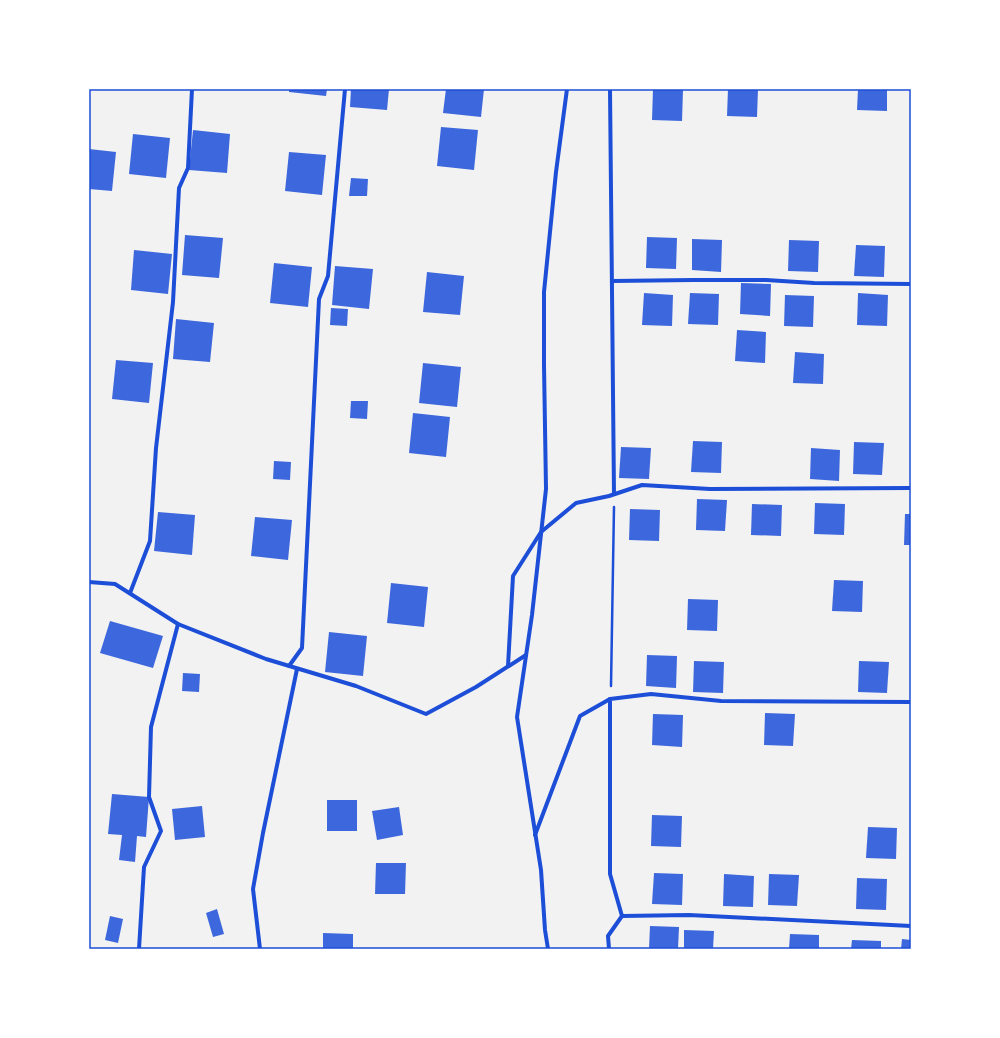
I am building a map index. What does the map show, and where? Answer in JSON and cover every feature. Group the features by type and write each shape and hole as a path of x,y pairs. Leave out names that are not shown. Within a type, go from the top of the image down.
{"street":[{"path":"130,593 150,541 156,448 173,302 179,188 188,168 192,89"},
{"path":"289,666 302,648 319,298 328,276 345,89"},
{"path":"548,949 545,930 541,870 517,717 532,615 546,489 544,292 556,172 567,89"},
{"path":"610,89 614,494"},
{"path":"612,282 766,280 814,283 911,284"},
{"path":"508,666 513,576 541,532 576,503 614,494 642,485 710,489 911,488"},
{"path":"89,582 115,584 178,624 266,659 356,686 426,714 476,687 526,655"},
{"path":"139,949 144,867 162,831 149,797 151,727 178,624"},
{"path":"260,949 253,889 297,669"},
{"path":"535,835 580,716 610,699 651,694 721,701 911,702"},
{"path":"610,699 610,874 622,916"},
{"path":"622,916 689,915 911,926"},
{"path":"609,949 608,936 622,916"}],"path":[{"path":"610,699 614,494"}],"building":[{"path":"289,89 327,89 326,96 289,92"},
{"path":"351,89 389,89 387,110 350,107"},
{"path":"446,89 484,89 481,117 443,113"},
{"path":"653,89 683,90 682,121 652,120"},
{"path":"728,89 758,89 757,117 727,116"},
{"path":"858,89 887,89 887,111 857,110"},
{"path":"441,127 478,130 474,170 437,166"},
{"path":"193,130 230,134 227,173 189,170"},
{"path":"133,134 170,138 166,178 129,174"},
{"path":"89,149 116,152 112,191 89,189"},
{"path":"289,152 326,155 322,195 285,191"},
{"path":"351,178 368,179 367,196 349,196"},
{"path":"185,235 223,238 219,278 182,275"},
{"path":"647,237 677,238 676,269 646,268"},
{"path":"692,239 722,240 721,272 692,270"},
{"path":"789,240 819,241 818,272 788,271"},
{"path":"856,245 885,246 884,277 854,276"},
{"path":"134,250 172,254 168,294 131,290"},
{"path":"274,263 312,267 308,307 270,303"},
{"path":"335,266 373,269 369,309 332,305"},
{"path":"427,272 464,276 460,315 423,312"},
{"path":"741,283 771,284 770,316 740,314"},
{"path":"644,293 673,295 672,326 642,325"},
{"path":"690,293 719,294 718,325 688,324"},
{"path":"858,293 888,295 887,326 857,325"},
{"path":"785,295 814,296 813,327 784,326"},
{"path":"331,308 348,309 347,326 330,325"},
{"path":"176,319 214,323 210,362 173,359"},
{"path":"737,330 766,332 765,363 735,361"},
{"path":"795,352 824,354 823,384 793,383"},
{"path":"116,360 153,363 149,403 112,399"},
{"path":"423,363 461,367 457,407 419,403"},
{"path":"351,401 368,401 367,419 350,418"},
{"path":"413,413 450,417 446,457 409,453"},
{"path":"693,441 722,442 721,473 691,472"},
{"path":"854,442 884,443 882,475 853,474"},
{"path":"621,447 651,448 649,479 619,478"},
{"path":"811,448 840,450 839,481 810,479"},
{"path":"274,461 291,462 290,480 273,479"},
{"path":"697,499 727,500 725,531 696,530"},
{"path":"815,503 845,504 844,535 814,534"},
{"path":"752,504 782,505 781,536 751,535"},
{"path":"630,509 660,510 659,541 629,540"},
{"path":"158,512 195,515 192,555 154,551"},
{"path":"905,514 911,514 911,545 904,545"},
{"path":"255,517 292,520 288,560 251,556"},
{"path":"834,580 863,581 862,612 832,611"},
{"path":"391,583 428,587 424,627 387,623"},
{"path":"688,599 718,600 717,631 687,630"},
{"path":"110,621 163,636 153,668 100,653"},
{"path":"329,632 367,636 363,676 325,672"},
{"path":"647,655 677,656 676,688 646,686"},
{"path":"694,661 724,662 723,693 693,692"},
{"path":"859,661 889,662 887,693 858,692"},
{"path":"183,673 200,674 199,692 182,691"},
{"path":"765,713 795,714 793,746 764,745"},
{"path":"653,714 683,715 682,747 652,745"},
{"path":"112,794 149,797 146,837 137,836 135,862 119,860 122,835 108,834"},
{"path":"327,800 357,800 357,831 327,831"},
{"path":"202,806 205,837 175,840 172,809"},
{"path":"399,807 403,835 377,840 372,811"},
{"path":"652,815 682,816 681,847 651,846"},
{"path":"868,827 897,828 896,859 866,858"},
{"path":"376,863 406,863 405,894 375,894"},
{"path":"654,873 683,874 682,905 652,904"},
{"path":"724,874 754,876 753,907 723,906"},
{"path":"769,874 799,875 797,906 768,905"},
{"path":"857,878 887,879 886,910 856,909"},
{"path":"217,909 224,934 213,937 206,913"},
{"path":"110,916 123,919 118,943 105,940"},
{"path":"650,926 679,927 678,949 649,949"},
{"path":"684,930 714,931 713,949 684,949"},
{"path":"323,933 353,934 353,949 323,949"},
{"path":"790,934 819,935 819,949 789,949"},
{"path":"902,939 911,940 911,949 901,949"},
{"path":"852,940 881,941 881,949 851,949"}]}
